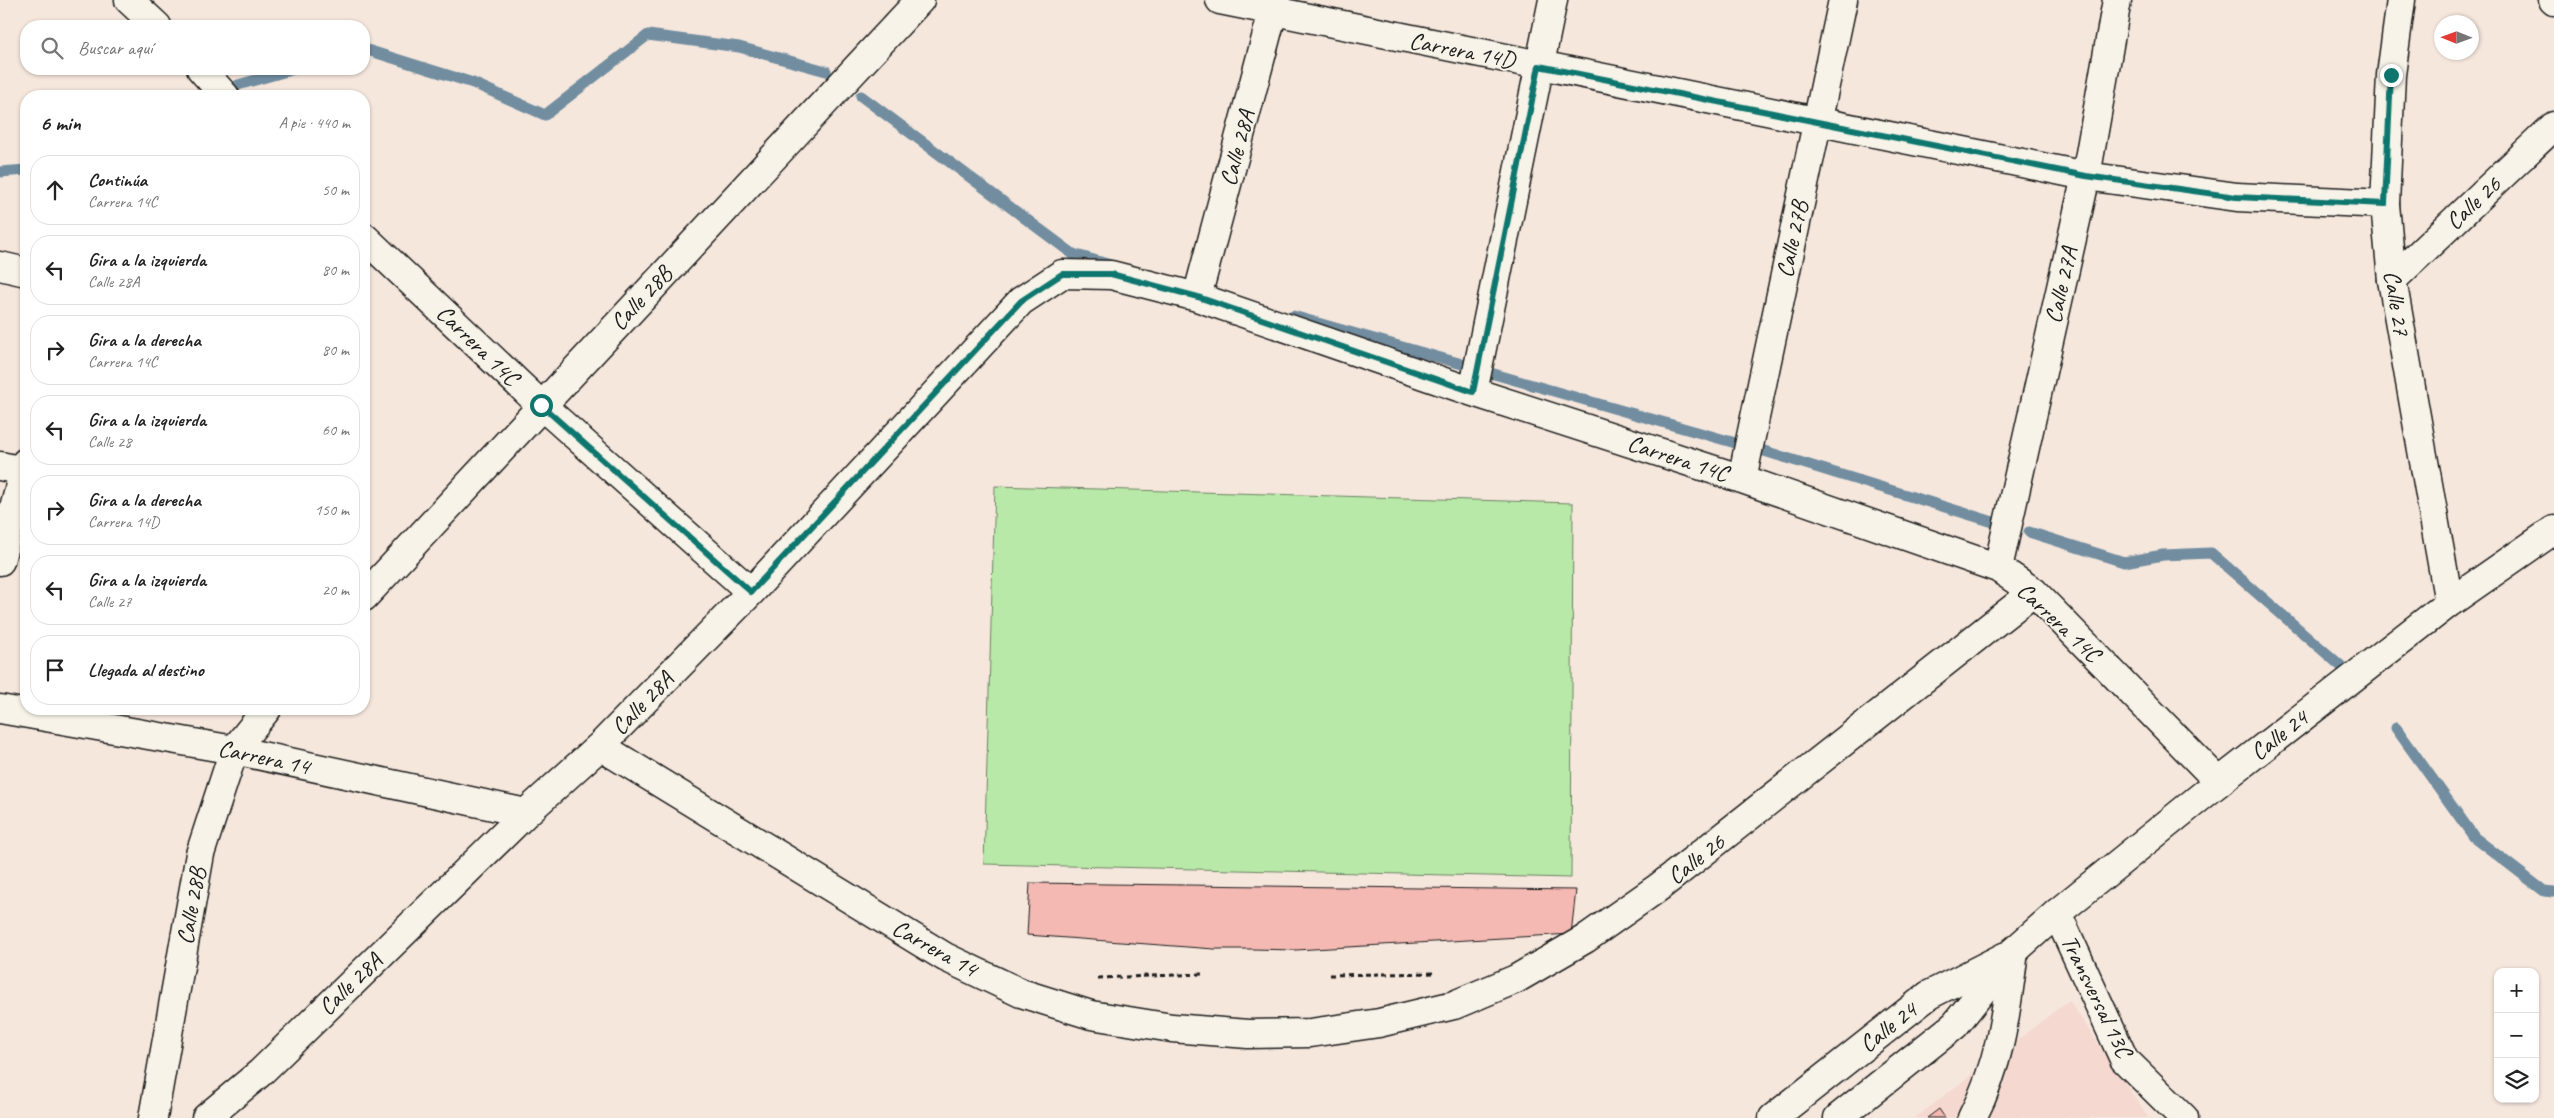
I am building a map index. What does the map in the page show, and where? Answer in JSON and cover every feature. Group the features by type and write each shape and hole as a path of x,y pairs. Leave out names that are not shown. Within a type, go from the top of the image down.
{"street":[{"path":"129,0 151,20"},
{"name":"Calle 28B","path":"370,590 920,0"},
{"name":"Carrera 14D","path":"1220,0 1275,6 1539,66 1817,120 2086,176 2236,197 2385,204"},
{"path":"1473,392 1553,0"},
{"name":"Calle 27B","path":"1742,479 1843,0"},
{"name":"Calle 27A","path":"1998,568 2086,176 2117,0"},
{"name":"Calle 27","path":"2401,0 2391,75 2385,204 2392,280 2449,603"},
{"name":"Calle 28A","path":"1198,297 1275,6"},
{"path":"207,75 220,90"},
{"name":"Calle 26","path":"2392,280 2554,126"},
{"name":"Carrera 14C","path":"370,243 541,405 751,592"},
{"path":"0,266 20,271"},
{"name":"Carrera 14C","path":"1062,274 1111,274 1198,297 1473,392 1742,479 1998,568 2034,592 2219,782"},
{"name":"Calle 28A","path":"206,1118 260,1073 526,813 600,746 751,592 1021,301 1062,274"},
{"path":"0,561 17,466"},
{"name":"Calle 24","path":"1838,1118 1955,1025 2014,952 2057,913 2219,782 2449,603 2554,530"},
{"name":"Calle 26","path":"1310,1033 1379,1024 1454,1005 1516,979 1585,939 1659,887 2034,592"},
{"name":"Carrera 14","path":"0,709 20,713"},
{"name":"Carrera 14","path":"34,715 234,750 526,813"},
{"name":"Calle 28B","path":"153,1118 200,854 234,750 262,715"},
{"name":"Carrera 14","path":"600,746 944,957 1021,993 1090,1015 1172,1028 1248,1034 1310,1033"},
{"name":"Transversal 13C","path":"2057,913 2124,1059 2184,1118"},
{"path":"1972,1118 1988,1088 2005,1028 2014,952"},
{"name":"Calle 24","path":"1773,1118 1929,995 2014,952"}],"path":[{"path":"1329,975 1445,972"},
{"path":"1098,978 1203,974"}],"shaded area":[{"path":"2069,1000 2149,1118 1915,1118"}],"green space":[{"path":"995,486 1573,503 1571,878 984,864"}],"building":[{"path":"1030,883 1576,890 1571,934 1296,950 1214,949 1027,935"},
{"path":"1939,1109 1945,1118 1927,1118"}],"waterway":[{"path":"370,51 473,83 545,115 648,35 739,47 826,71"},
{"path":"238,85 273,75"},
{"path":"861,96 1073,254 1111,265"},
{"path":"0,172 20,170"},
{"path":"1293,316 1469,366"},
{"path":"1487,372 1739,444"},
{"path":"1761,450 2003,525"},
{"path":"2029,532 2124,562 2163,555 2211,553 2341,666"},
{"path":"2396,728 2474,837 2544,891 2554,892"}],"route":[{"path":"541,405 751,592 1021,301 1062,274 1111,274 1198,297 1473,392 1539,66 1817,120 2086,176 2236,197 2385,204 2391,75"}]}
